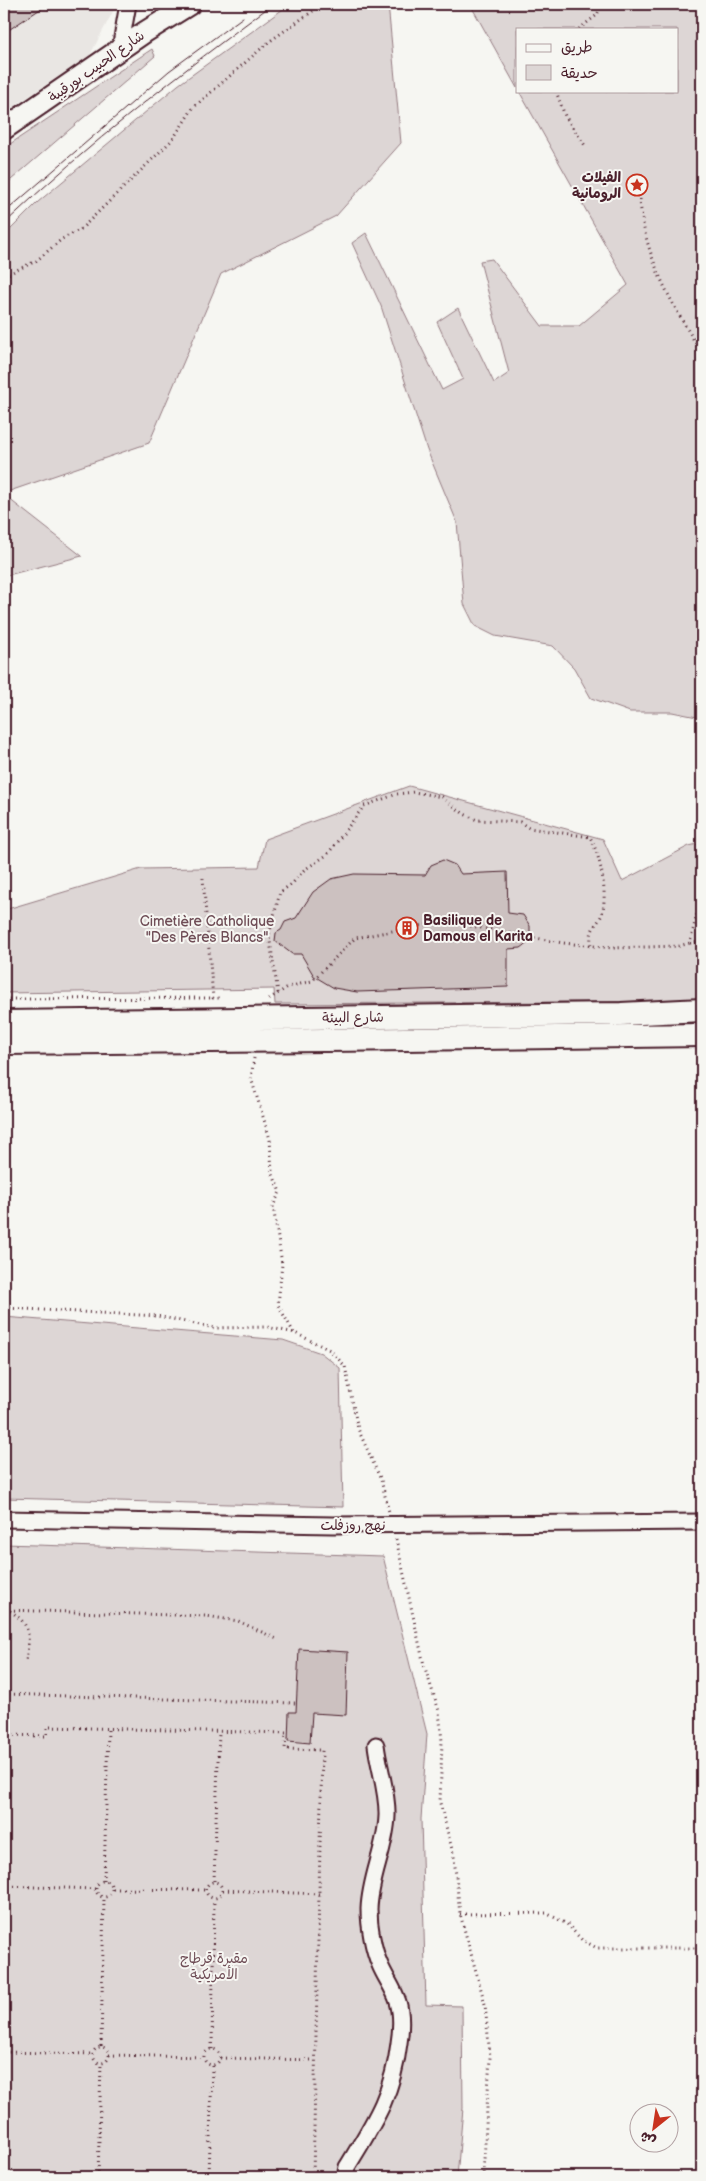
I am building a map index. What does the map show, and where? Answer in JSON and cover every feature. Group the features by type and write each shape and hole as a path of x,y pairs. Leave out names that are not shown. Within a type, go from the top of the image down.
{"highway":[{"name":"شارع البيئة","path":"4,1022 621,1014 702,1010"},
{"name":"شارع البيئة","path":"4,1044 417,1038 538,1039 702,1035"}],"main road":[{"name":"شارع الحبيب بورقيبة","path":"4,129 178,7"}],"street":[{"path":"120,49 128,4"},
{"name":"نهج روزفلت","path":"4,1519 392,1525 702,1522"},
{"path":"345,2177 347,2167 386,2098 396,2066 401,2029 398,2002 377,1954 369,1910 373,1876 387,1818 386,1799 378,1767 376,1746"}],"path":[{"path":"4,276 36,262 62,239 81,229 173,140 193,108 270,41 323,4"},
{"path":"579,28 597,15 602,4"},
{"path":"556,92 565,116 586,147"},
{"path":"640,199 641,219 648,246 680,318 702,354"},
{"path":"278,993 270,935 280,892 292,884 304,870 326,855 364,806 396,794 414,792 442,797 464,814 477,820 520,822 529,828 590,837 596,848 602,871 603,911 590,932 591,946"},
{"path":"203,878 213,998 222,998"},
{"path":"690,943 700,901"},
{"path":"259,999 268,999 288,987 312,981 355,938 429,924 460,924 563,943 591,946 679,946 702,942"},
{"path":"256,1040 251,1078 270,1139 272,1172 280,1192 273,1206 282,1264 278,1305 295,1333"},
{"path":"4,1308 157,1316 215,1328 267,1327 295,1333 330,1350 345,1366 358,1429 381,1480 424,1665 439,1711 442,1741 440,1803 454,1858 460,1914 485,2004 490,2058 483,2177"},
{"path":"4,1610 206,1616 238,1621 279,1640"},
{"path":"9,1610 21,1618 30,1632 26,1661"},
{"path":"4,1694 296,1703"},
{"path":"4,1735 47,1736 48,1727 286,1733 285,1749 322,1750 313,2177"},
{"path":"104,1881 108,1729"},
{"path":"214,1881 219,1732"},
{"path":"104,1881 111,1884 113,1890 110,1896 104,1898 98,1895 96,1889 98,1883 104,1881"},
{"path":"214,1881 208,1884 206,1890 208,1896 214,1898 220,1896 223,1890"},
{"path":"214,1881 220,1884 223,1890"},
{"path":"4,1886 96,1889"},
{"path":"113,1890 206,1890"},
{"path":"223,1890 319,1894"},
{"path":"101,2046 104,1898"},
{"path":"212,2049 214,1898"},
{"path":"460,1914 546,1913 567,1924 582,1940 597,1948 702,1948"},
{"path":"101,2046 107,2049 109,2055 107,2061 100,2063 94,2060 92,2054 95,2048 101,2046"},
{"path":"212,2049 218,2052 220,2058 218,2064 212,2066 206,2063 204,2057 206,2051 212,2049"},
{"path":"4,2052 92,2054"},
{"path":"109,2055 204,2057"},
{"path":"220,2058 315,2060"},
{"path":"98,2177 100,2063"},
{"path":"209,2177 212,2066"}],"shaded area":[{"path":"4,4 117,4 90,55 4,113"}],"green space":[{"path":"290,4 388,4 401,143 336,216 221,274 149,443 4,493 4,236 38,202 178,85"},
{"path":"470,4 702,4 702,718 672,712 630,712 591,698 574,668 553,646 495,636 475,626 464,604 457,522 427,450 381,306 352,243 366,233 442,390 463,379 437,322 458,308 494,383 509,373 480,261 492,259 542,326 579,326 628,285 520,92 678,92 678,28 516,28 516,86"},
{"path":"152,49 155,56 4,186 4,148"},
{"path":"4,495 82,556 4,576"},
{"name":"Basilique de Damous el Karita","path":"409,786 603,839 622,881 689,846 702,843 702,1001 275,1004 274,989 4,993 4,910 141,869 259,867 265,839"},
{"path":"4,1317 283,1340 321,1353 340,1368 343,1507 4,1498"},
{"name":"مقبرة قرطاج الأمريكية","path":"4,1544 383,1556 427,1734 421,1819 426,2005 462,2006 463,2108 457,2177 4,2177"}],"building":[{"path":"13,4 48,4 4,33 4,10"},
{"name":"Basilique de Damous el Karita","path":"443,860 455,865 461,874 507,872 508,913 523,915 530,926 528,943 521,948 508,949 508,987 357,992 334,988 314,976 301,954 292,954 275,941 276,933 281,930 285,922 296,918 313,892 331,879 354,874 425,875 431,865"},
{"path":"299,1649 348,1652 346,1715 312,1713 310,1743 288,1741 289,1712 296,1712"}],"tram line":[{"path":"4,224 68,166 135,110 273,4"},
{"path":"4,213 169,71 243,17"}],"place":[{"name":"الفيلات الرومانية","path":"637,185"},
{"name":"Basilique de Damous el Karita","path":"407,928"}],"park label":[{"name":"Cimetière Catholique \"Des Pères Blancs\"","path":"207,930"}]}
